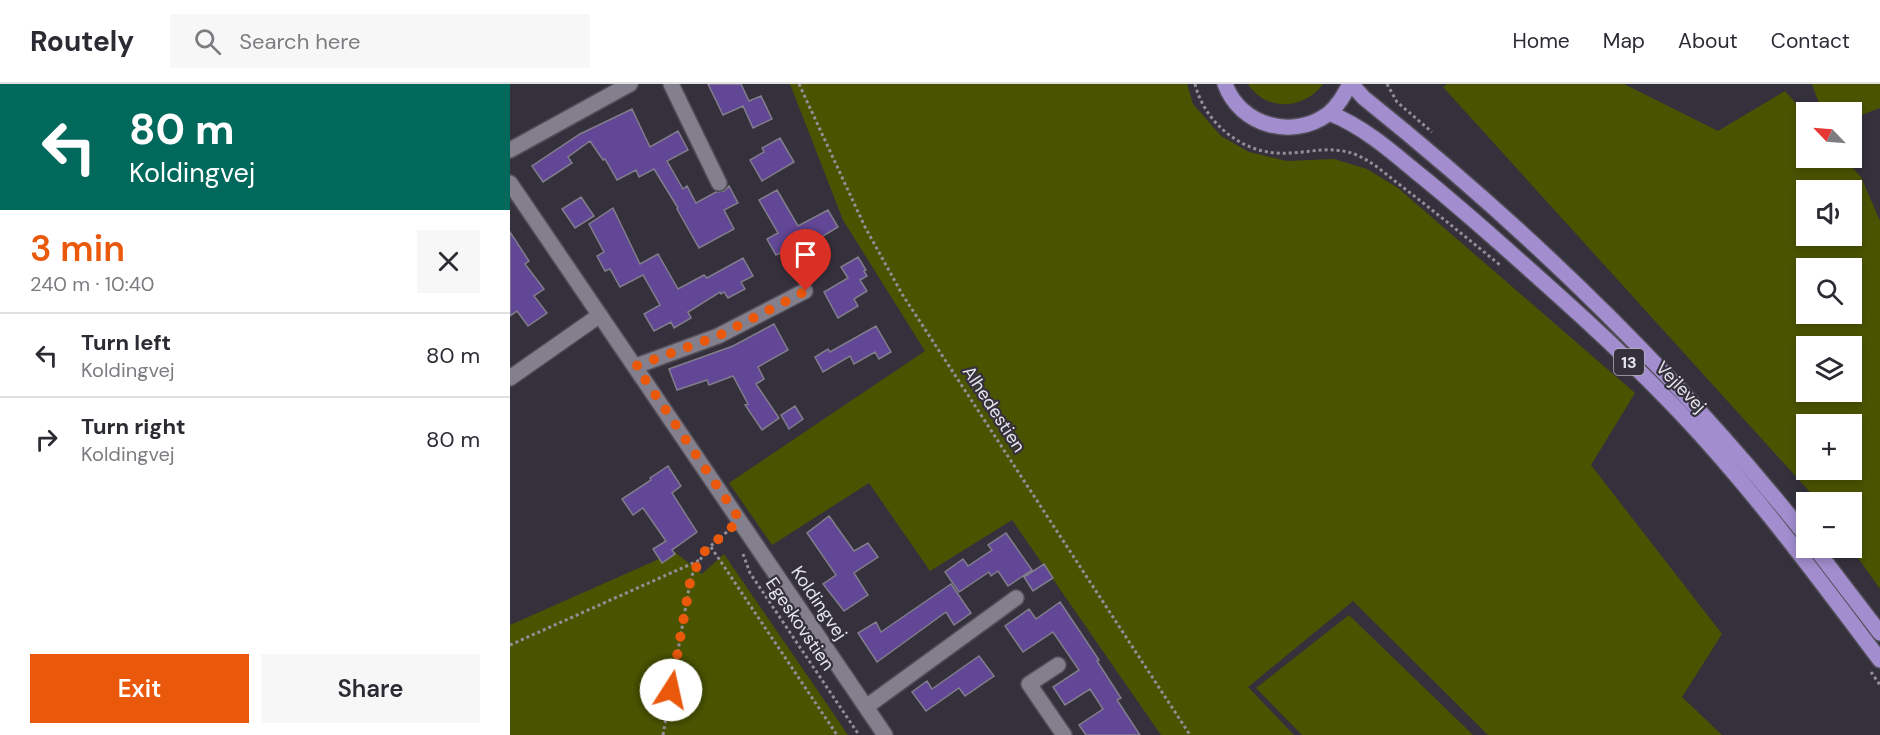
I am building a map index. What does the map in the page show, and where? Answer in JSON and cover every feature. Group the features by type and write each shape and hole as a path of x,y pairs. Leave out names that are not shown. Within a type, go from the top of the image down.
{"main road":[{"name":"13","path":"1224,84 1233,101 1244,112 1271,126 1286,128 1302,126 1329,113 1342,100 1351,84"},
{"name":"Vejlevej","path":"1351,84 1364,98 1468,184 1607,316 1680,389 1756,474 1796,524"},
{"name":"Vejlevej","path":"1329,113 1348,120 1455,204 1581,314 1669,401 1745,486 1814,572 1874,665"},
{"path":"1823,558 1880,633"}],"street":[{"path":"510,150 630,84"},
{"path":"670,84 719,183"},
{"name":"Koldingvej","path":"510,183 885,735"},
{"path":"636,366 718,336 806,291"},
{"path":"510,378 600,315"},
{"path":"866,707 1016,598"},
{"path":"1058,665 1029,684 1064,735"}],"path":[{"name":"Alhedestien","path":"799,84 865,226 902,294 1190,735"},
{"path":"1195,84 1197,93 1210,117 1232,137 1254,149 1277,153 1339,150 1358,155 1413,195 1502,268"},
{"path":"663,735 691,577 700,560 711,547 740,520"},
{"name":"Egeskovstien","path":"740,545 750,573 859,735"},
{"path":"711,547 837,735"},
{"path":"510,645 700,560"},
{"path":"1874,665 1880,685"}],"green space":[{"path":"790,84 1187,84 1193,104 1221,136 1249,152 1287,161 1334,159 1367,169 1398,188 1635,393 1591,465 1722,634 1682,697 1722,735 1488,735 1353,601 1248,687 1294,735 1161,735 1012,520 930,571 869,483 772,545 729,483 925,351 843,220"},
{"path":"1248,84 1323,84 1306,99 1285,104 1265,99"},
{"path":"1447,84 1624,84 1718,131 1785,91 1796,104 1796,168 1853,168 1861,177 1880,221 1880,589 1858,558 1862,558 1862,492 1810,492 1799,480 1862,480 1862,414 1796,414 1796,477 1443,87"},
{"path":"1812,84 1880,84 1880,108 1862,115 1862,102 1818,101"},
{"path":"675,552 702,574 724,554 848,735 510,735 510,625"},
{"path":"1349,615 1473,735 1302,735 1256,688"}],"building":[{"path":"708,84 741,84 749,101 761,96 772,119 753,128 743,106 723,115"},
{"path":"632,109 650,147 678,131 688,150 667,161 683,189 687,186 696,203 716,192 724,191 729,186 738,203 724,210 734,229 699,248 654,169 639,177 636,170 617,180 605,159 603,160 590,141 568,157 572,163 543,182 532,166 580,134"},
{"path":"780,138 794,162 762,181 750,160 764,152 762,148"},
{"path":"777,190 798,226 828,210 838,227 813,242 818,250 800,261 795,252 792,254 788,249 776,255 767,239 778,233 759,200"},
{"path":"581,197 594,216 575,228 562,209"},
{"path":"613,208 640,264 658,254 678,289 704,275 707,278 743,258 753,276 741,282 745,289 728,298 724,292 721,294 720,292 688,312 691,318 674,328 671,322 654,331 644,314 660,305 643,275 620,287 610,269 605,271 597,256 604,252 589,224"},
{"path":"510,232 529,261 525,264 544,289 534,296 547,313 528,326 517,311 510,316"},
{"path":"858,257 866,270 864,271 867,276 860,280 867,291 854,299 858,306 838,318 824,292 848,278 841,267"},
{"path":"774,324 788,350 758,367 764,379 756,384 779,418 762,430 745,405 748,404 733,376 709,385 707,380 677,390 669,369 733,346"},
{"path":"876,326 891,352 879,359 875,352 854,364 850,356 823,372 815,357 828,349 830,352"},
{"path":"795,406 803,419 789,429 781,415"},
{"path":"668,466 681,486 672,493 697,532 672,550 675,554 662,563 653,549 666,541 643,508 633,515 622,499"},
{"path":"829,516 854,551 868,543 878,557 854,573 868,595 844,611 823,584 836,575 807,533"},
{"path":"1006,533 1032,570 1008,586 998,571 991,576 989,572 959,592 945,572 963,559 968,566 992,550 988,545"},
{"path":"1044,564 1053,578 1033,591 1024,577"},
{"path":"951,584 971,613 954,625 946,612 877,662 858,633 876,622 881,632"},
{"path":"1060,602 1099,660 1097,661 1121,698 1117,700 1140,735 1086,735 1079,725 1103,709 1090,689 1065,705 1053,687 1079,670 1053,632 1023,652 1005,626 1029,609 1036,619"},
{"path":"979,656 994,676 965,696 959,688 926,711 912,692 927,681 932,689"}],"route":[{"path":"671,690 691,577 705,551 740,520 636,366 718,336 806,291"}]}
